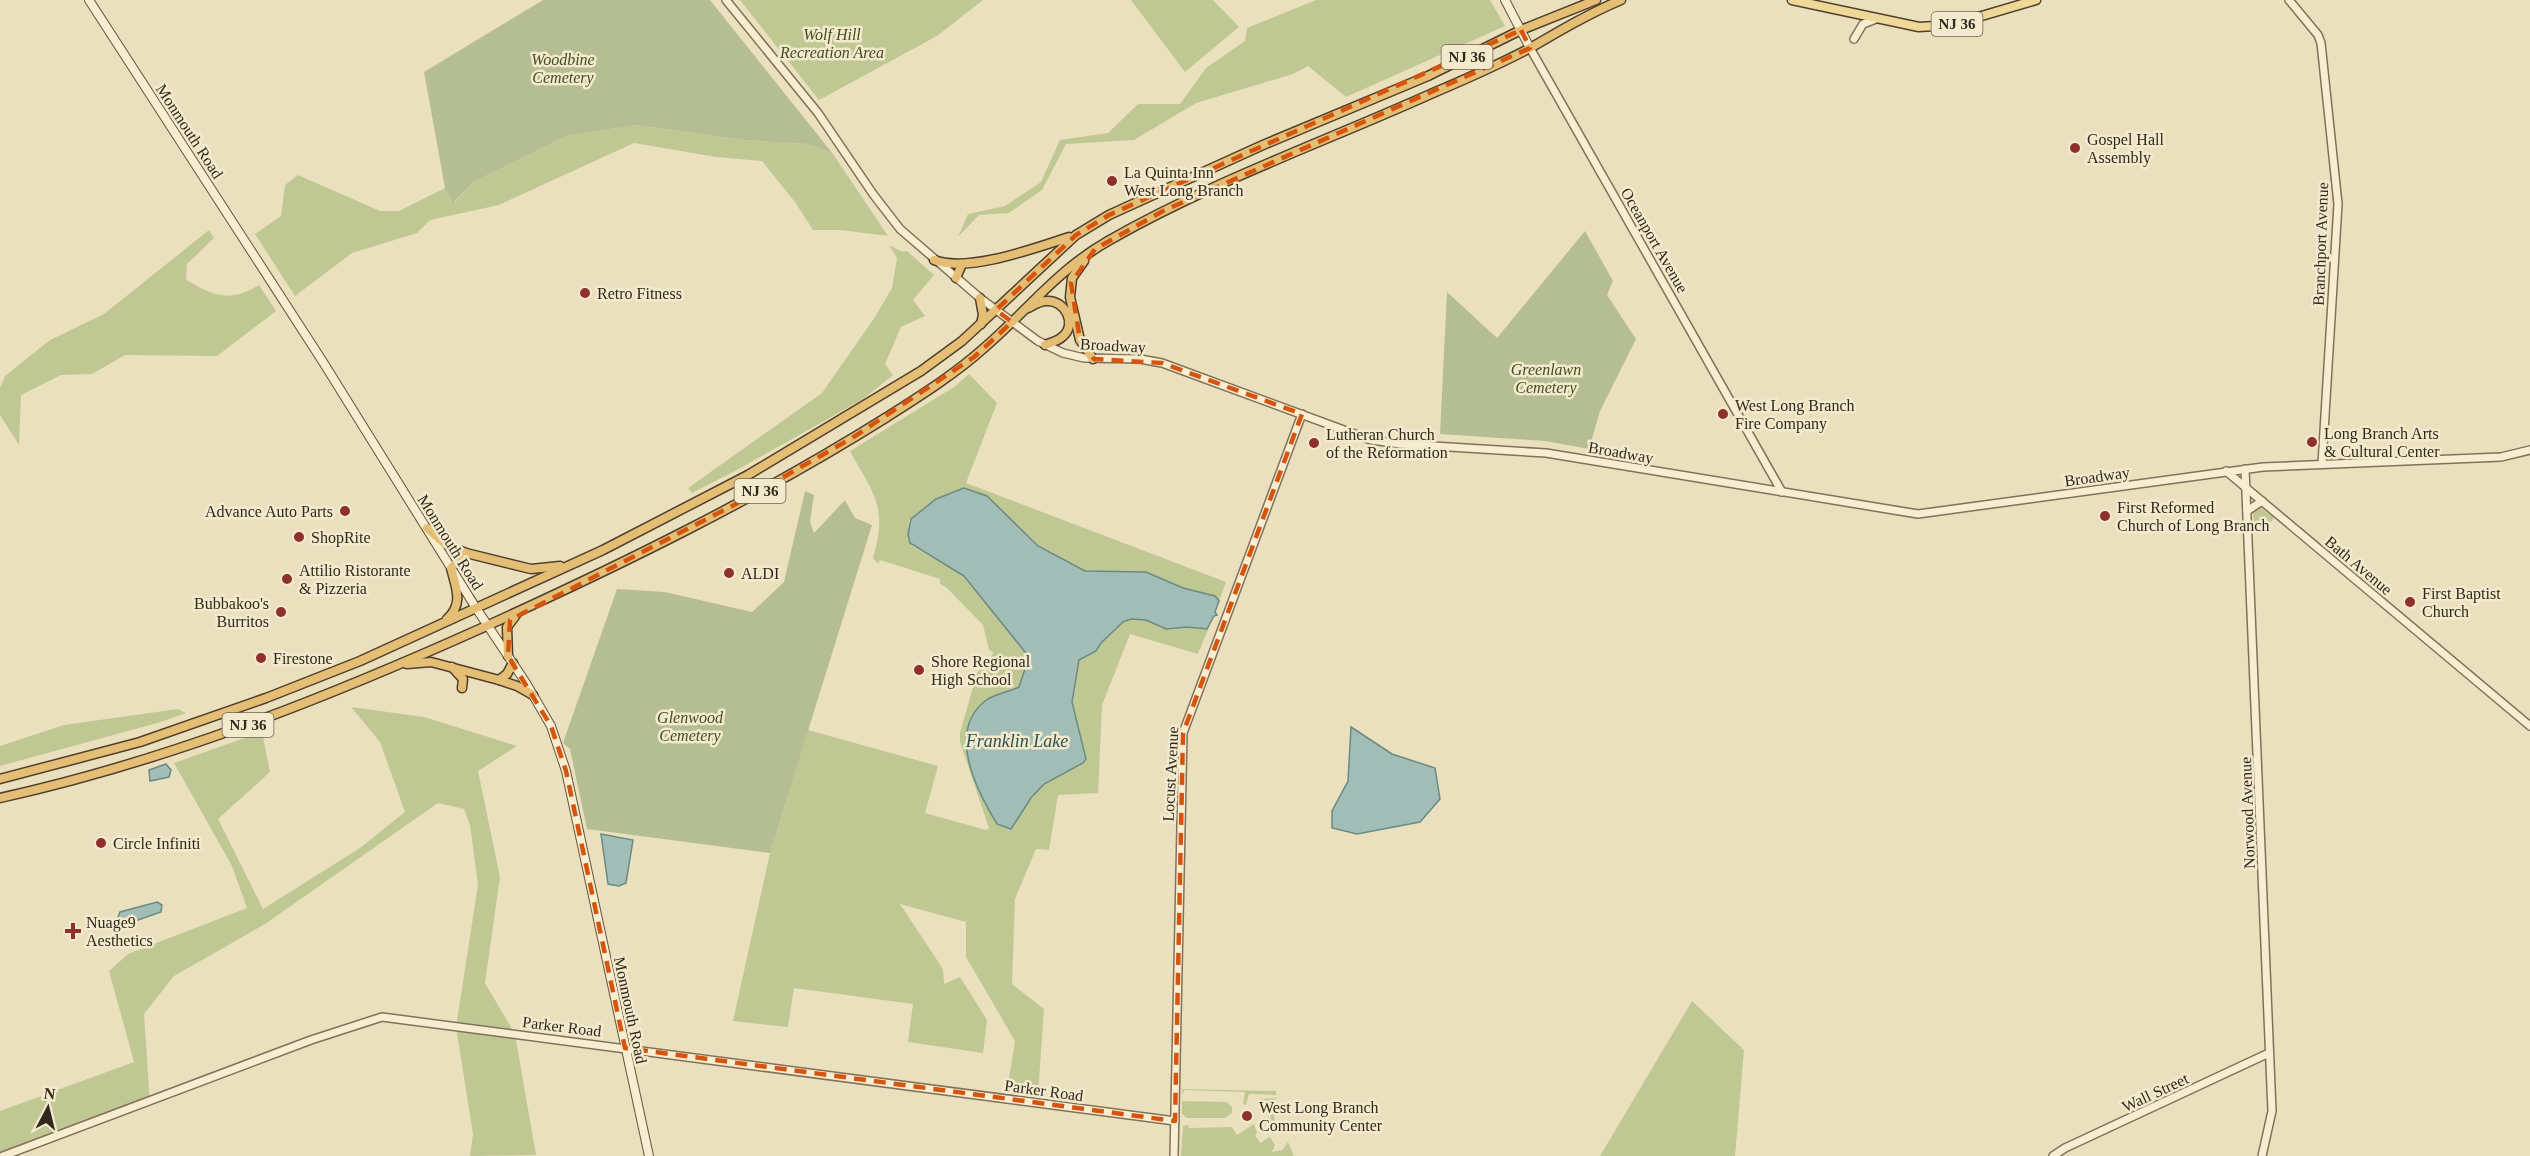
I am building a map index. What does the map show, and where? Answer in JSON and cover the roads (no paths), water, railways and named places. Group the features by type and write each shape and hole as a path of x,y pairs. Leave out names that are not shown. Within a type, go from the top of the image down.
{"highway":[{"name":"NJ 36","path":"0,779 96,754 192,725 351,665 569,565 687,507 825,430 921,371 981,325 1076,235 1151,195 1428,76 1521,30 1596,0"},
{"name":"NJ 36","path":"0,798 89,776 190,745 294,708 523,610 675,536 852,438 974,357 1061,274 1090,253 1141,223 1530,48 1560,29 1621,0"},
{"path":"934,260 948,265 962,264 1021,252 1076,235"},
{"path":"1090,253 1075,273 1070,291 1080,340 1093,359"},
{"path":"956,278 962,264"},
{"path":"980,298 983,315 981,325"},
{"path":"1022,311 1046,301 1056,302 1064,308 1069,318 1067,332 1062,338 1045,345"},
{"path":"427,528 445,544 466,553 531,569 569,565"},
{"path":"445,622 455,611 459,601 452,568 466,553"},
{"path":"499,680 507,675 511,660 507,627 513,616 523,610"},
{"path":"400,664 431,662 499,680 533,695"},
{"path":"452,667 463,679 462,688"}],"main road":[{"name":"Monmouth Road","path":"89,0 323,362 551,726 566,771 649,1156"},
{"name":"Oceanport Avenue","path":"1505,0 1530,48"},
{"name":"NJ 36","path":"1792,0 1906,26 1936,27 1963,22 2036,0"}],"street":[{"name":"Broadway","path":"726,0 818,113 894,221 934,260 980,298 1045,345 1074,357 1140,359 1162,363 1379,442 1545,453 1918,514 2245,469 2502,457 2530,450"},
{"path":"1814,5 1830,0"},
{"name":"Branchport Avenue","path":"2289,0 2318,35 2321,43 2337,186 2336,246 2322,464"},
{"path":"1854,39 1863,24 1876,19"},
{"name":"Oceanport Avenue","path":"1530,48 1782,492"},
{"name":"Locust Avenue","path":"1174,1156 1182,733 1302,414"},
{"name":"Norwood Avenue","path":"2245,469 2272,1111 2262,1156"},
{"name":"Bath Avenue","path":"2226,471 2530,726"},
{"path":"2247,511 2262,501"},
{"name":"Parker Road","path":"3,1156 311,1040 382,1017 1175,1121"},
{"name":"Wall Street","path":"2054,1156 2065,1148 2269,1053"}],"water":[{"name":"Franklin Lake","path":"964,488 987,496 1038,546 1085,571 1146,572 1183,588 1215,596 1219,601 1215,612 1217,615 1214,616 1207,629 1187,627 1166,629 1146,620 1131,619 1123,622 1096,651 1079,660 1072,702 1086,759 1083,763 1044,784 1031,798 1011,829 997,824 981,795 974,779 966,745 973,714 985,701 1019,687 1029,657 964,576 910,543 908,534 911,519 936,499"},
{"path":"1351,727 1392,754 1435,768 1440,799 1420,822 1357,834 1332,828 1332,811 1348,781"},
{"path":"166,764 171,770 169,777 150,781 149,770"},
{"path":"601,834 633,840 626,883 619,886 608,884"},
{"path":"157,902 162,905 161,912 124,925 120,922 118,917 120,912"}],"place":[{"name":"Gospel Hall Assembly","path":"2075,148"},
{"name":"La Quinta Inn West Long Branch","path":"1112,181"},
{"name":"Retro Fitness","path":"585,293"},
{"name":"West Long Branch Fire Company","path":"1723,414"},
{"name":"Long Branch Arts & Cultural Center","path":"2312,442"},
{"name":"Lutheran Church of the Reformation","path":"1314,443"},
{"name":"Advance Auto Parts","path":"345,511"},
{"name":"First Reformed Church of Long Branch","path":"2105,516"},
{"name":"ShopRite","path":"299,537"},
{"name":"ALDI","path":"729,573"},
{"name":"Attilio Ristorante & Pizzeria","path":"287,579"},
{"name":"First Baptist Church","path":"2410,602"},
{"name":"Bubbakoo's Burritos","path":"281,612"},
{"name":"Firestone","path":"261,658"},
{"name":"Shore Regional High School","path":"919,670"},
{"name":"Circle Infiniti","path":"101,843"},
{"name":"Nuage9 Aesthetics","path":"73,931"},
{"name":"West Long Branch Community Center","path":"1247,1116"}],"park label":[{"name":"Wolf Hill Recreation Area","path":"832,43"},
{"name":"Woodbine Cemetery","path":"563,68"},
{"name":"Greenlawn Cemetery","path":"1546,378"},
{"name":"Glenwood Cemetery","path":"690,726"}]}
